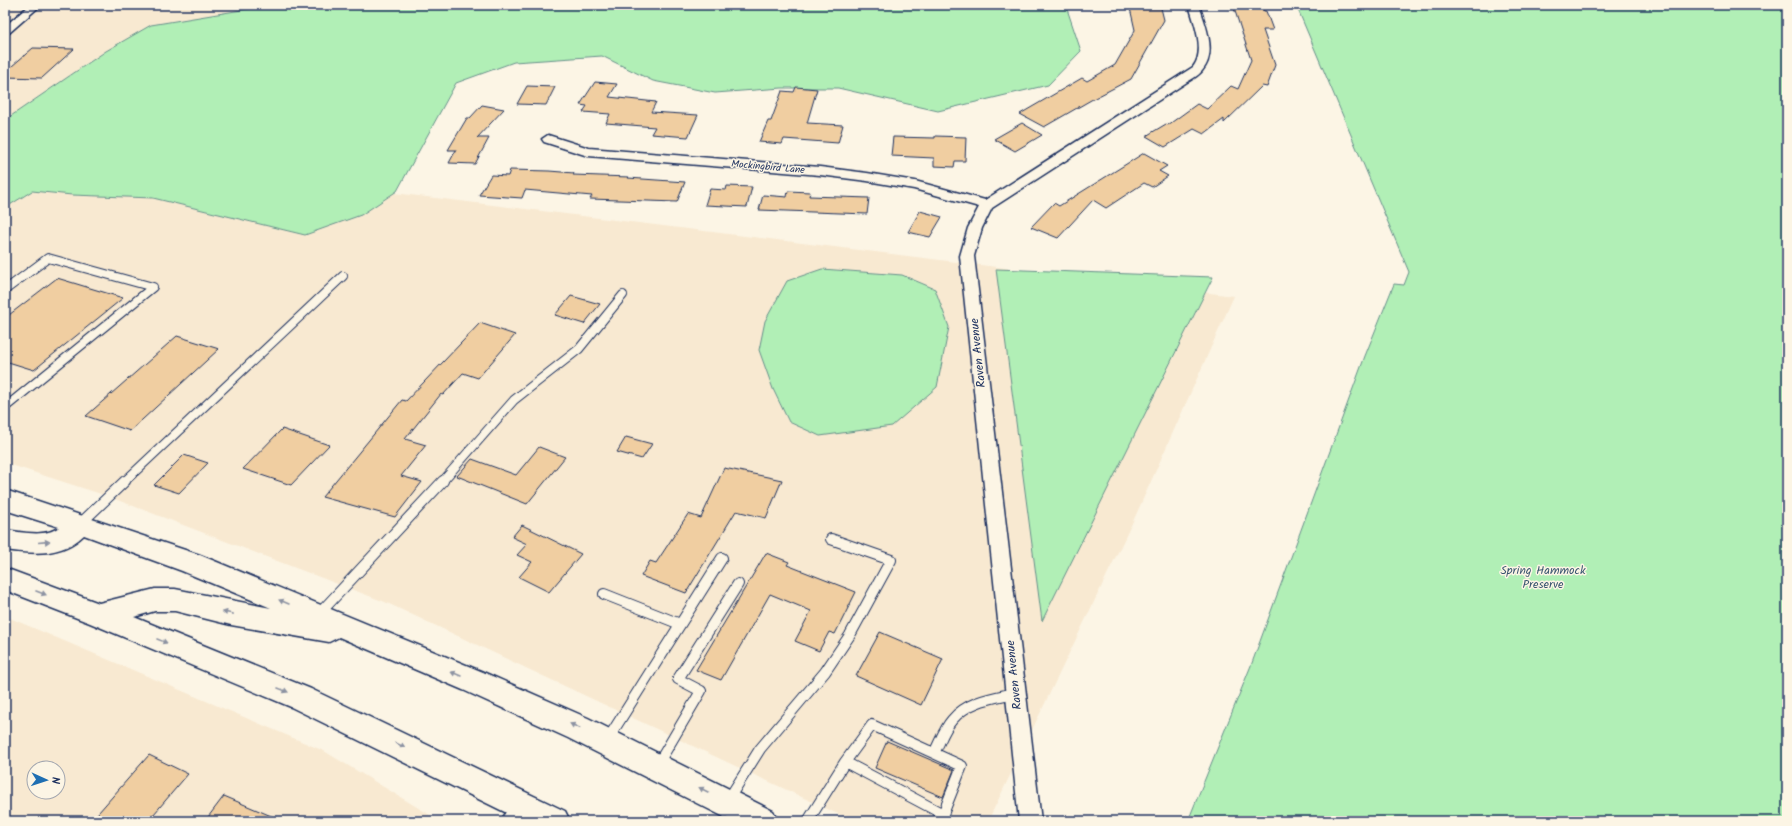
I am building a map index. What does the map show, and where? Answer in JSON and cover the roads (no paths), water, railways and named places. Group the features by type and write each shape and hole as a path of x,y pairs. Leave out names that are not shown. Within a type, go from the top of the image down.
{"main road":[{"path":"5,500 80,524 191,563 473,681 656,766 763,821"},
{"path":"5,540 30,543 48,543 64,537 80,524"},
{"path":"5,579 99,615 301,698 512,812 555,821"},
{"path":"99,615 155,600 175,600 230,614 364,635"}],"street":[{"path":"5,31 36,5"},
{"name":"Raven Avenue","path":"1030,821 967,256 975,228 987,205 1183,80 1200,67 1204,52 1202,35 1194,5"},
{"name":"Mockingbird Lane","path":"548,139 588,152 820,171 867,177 915,185 987,205"}],"lane":[{"path":"5,290 48,258 152,287 6,406"},
{"path":"80,524 343,276"},
{"path":"318,616 420,507 514,400 579,349 623,295"},
{"path":"727,802 760,749 825,672 850,635 891,560 831,539"},
{"path":"606,742 722,558"},
{"path":"656,766 701,691 678,679 738,584"},
{"path":"604,594 680,624"},
{"path":"934,753 953,720 967,708 983,700 1016,693"},
{"path":"808,821 845,762 872,725 962,766 942,814 845,762"}],"park label":[{"name":"Spring Hammock Preserve","path":"1543,577"}]}
